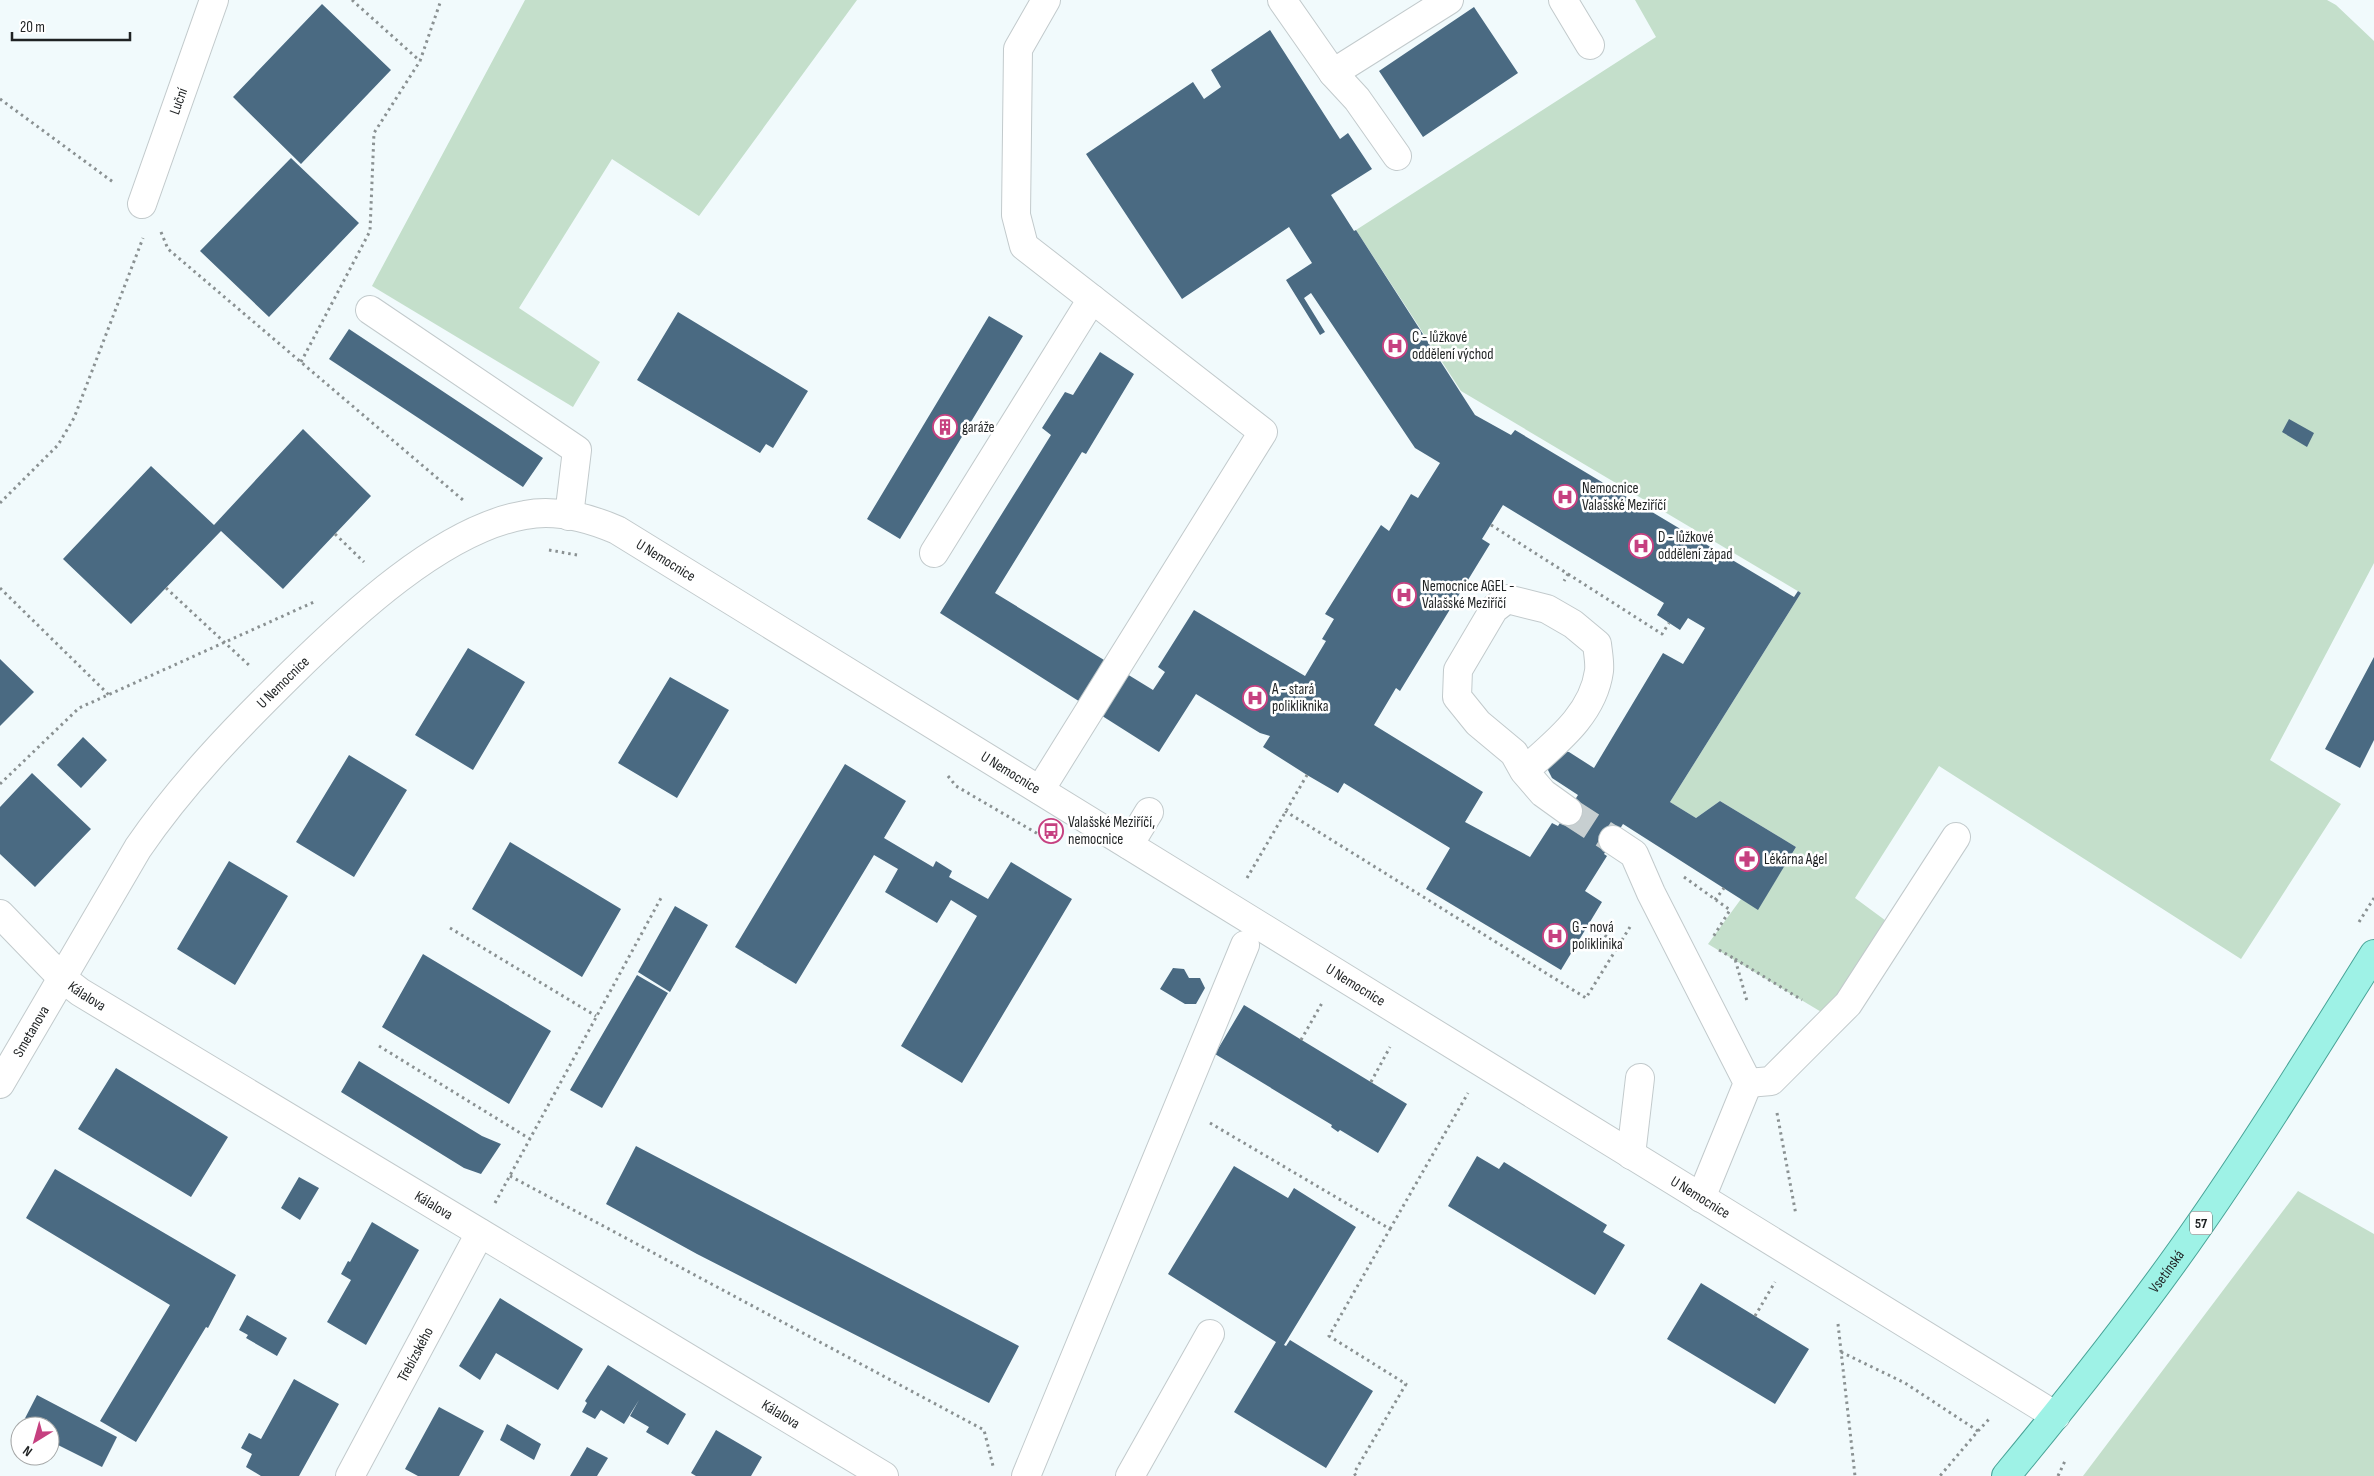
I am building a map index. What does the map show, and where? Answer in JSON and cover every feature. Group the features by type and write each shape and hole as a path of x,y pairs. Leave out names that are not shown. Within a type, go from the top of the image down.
{"main road":[{"name":"Vsetínská","path":"2006,1476 2056,1416 2199,1226 2372,963"}],"street":[{"name":"Luční","path":"142,204 214,0"},
{"path":"1040,790 1263,432 1024,246 1016,216 1018,49 1046,0"},
{"path":"1282,0 1333,73 1357,99 1397,156"},
{"path":"1333,73 1449,0"},
{"path":"1563,0 1590,45"},
{"path":"934,553 1092,299"},
{"path":"370,310 577,450 569,516"},
{"name":"U Nemocnice","path":"62,978 138,848 181,789 275,689 348,618 441,550 466,536 518,516 546,514 595,520 617,530 2056,1416"},
{"path":"1524,771 1573,726 1594,693 1600,669 1597,644 1573,624 1547,609 1506,599 1494,609 1458,670 1457,697 1478,723 1514,753 1524,771 1543,793 1568,811"},
{"path":"1129,845 1149,812"},
{"path":"1702,1198 1760,1082 1848,1004 1956,837"},
{"path":"1613,840 1634,854 1651,893 1760,1082"},
{"name":"Kálalova","path":"0,914 62,978 884,1476"},
{"path":"1026,1476 1245,945"},
{"name":"Smetanova","path":"0,1084 62,978"},
{"path":"1631,1155 1640,1078"},
{"name":"Třebízského","path":"350,1476 480,1232"},
{"path":"1130,1476 1210,1334"}],"path":[{"path":"352,0 420,61"},
{"path":"301,362 370,231 374,134 420,61 441,0"},
{"path":"0,99 153,212 74,418 58,445 0,503"},
{"path":"1491,525 1662,634 1669,623"},
{"path":"1547,609 1568,574"},
{"path":"0,588 109,694"},
{"path":"166,588 223,643 275,689"},
{"path":"0,784 79,708 322,599"},
{"path":"1230,908 1307,775"},
{"path":"1286,811 1586,998 1651,893"},
{"path":"1715,900 1724,888"},
{"path":"480,1232 661,898"},
{"path":"1588,925 1619,944"},
{"path":"450,928 596,1016"},
{"path":"1734,959 1833,1019"},
{"path":"1301,1040 1326,995"},
{"path":"1371,1082 1392,1045"},
{"path":"379,1046 530,1139"},
{"path":"1760,1082 1805,1261"},
{"path":"1356,1476 1354,1473 1406,1384 1329,1336 1468,1092"},
{"path":"1179,1104 1390,1229"},
{"path":"510,1176 984,1430 993,1467"},
{"path":"1755,1316 1777,1279"},
{"path":"1836,1280 1841,1352 1855,1476"},
{"path":"1841,1352 1905,1383 1978,1431 1940,1476"}],"green space":[{"path":"525,0 857,0 699,216 612,159 519,308 600,362 573,407 372,286"},
{"path":"1635,0 2327,0 2336,5 2374,41 2374,563 2270,760 2341,804 2241,959 1939,766 1855,898 1897,929 1833,1019 1708,944 1741,899 1758,909 1796,847 1720,801 1696,818 1670,802 1801,593 1461,391 1356,230 1656,37"},
{"path":"2298,1191 2374,1234 2374,1476 2083,1476"}],"building":[{"path":"322,4 391,70 301,164 233,97"},
{"path":"1474,7 1518,73 1423,137 1379,71"},
{"path":"1270,30 1340,139 1348,133 1372,169 1331,195 1354,231 1356,230 1475,415 1511,435 1515,430 1794,597 1798,591 1801,593 1670,802 1696,818 1720,801 1796,847 1758,910 1623,824 1604,854 1607,856 1585,891 1602,902 1561,970 1426,889 1450,848 1344,783 1338,793 1307,775 1263,747 1270,736 1260,733 1196,694 1159,752 940,613 1051,435 1042,428 1065,392 1073,395 1100,352 1134,374 1086,454 1082,452 995,593 1153,690 1165,672 1158,667 1194,610 1305,676 1326,641 1322,639 1334,619 1325,614 1381,525 1389,531 1411,494 1418,498 1440,463 1415,448 1311,293 1304,298 1325,332 1320,335 1286,280 1312,263 1289,227 1182,299 1086,154 1193,82 1204,99 1221,87 1211,70","holes":["1503,505 1664,603 1657,615 1680,630 1688,618 1705,628 1683,664 1663,653 1594,768 1569,752 1563,751 1549,764 1548,770 1552,778 1578,795 1558,826 1552,823 1530,857 1465,822 1483,792 1374,725 1396,688 1400,691 1490,544 1482,539"]},
{"path":"291,158 359,223 269,317 200,251"},
{"path":"678,312 808,391 773,448 766,444 760,453 637,380"},
{"name":"garáže","path":"989,316 1023,336 900,539 867,519"},
{"path":"349,329 543,458 523,487 329,359"},
{"path":"2289,419 2314,433 2307,447 2282,432"},
{"path":"303,429 371,496 283,589 221,531 131,624 63,559 151,466 214,525"},
{"path":"468,648 525,682 473,770 415,735"},
{"path":"2374,657 2374,740 2360,768 2325,749"},
{"path":"0,659 34,692 0,726"},
{"path":"670,677 729,710 677,798 618,763"},
{"path":"83,737 107,760 81,788 57,765"},
{"path":"349,755 407,790 354,877 296,842"},
{"path":"845,764 906,801 884,838 933,867 936,861 952,871 949,877 988,899 1011,862 1072,899 962,1083 901,1046 977,916 951,900 937,923 885,892 898,869 874,855 796,984 735,947"},
{"path":"32,773 91,829 35,887 0,854 0,807"},
{"path":"510,842 621,909 582,977 472,909"},
{"path":"229,861 288,896 235,985 177,949"},
{"path":"675,906 708,925 670,992 638,972"},
{"path":"423,954 551,1031 509,1104 382,1027"},
{"path":"1173,968 1184,969 1189,978 1200,978 1205,988 1196,1004 1185,1004 1160,989"},
{"path":"637,975 668,993 602,1108 570,1090"},
{"path":"1244,1005 1407,1104 1378,1153 1340,1130 1338,1132 1331,1127 1332,1125 1215,1054"},
{"path":"359,1061 482,1136 501,1144 481,1174 464,1168 341,1092"},
{"path":"116,1068 228,1137 191,1197 78,1129"},
{"path":"636,1146 1019,1346 989,1403 697,1254 606,1204"},
{"path":"1477,1156 1499,1169 1504,1162 1607,1225 1603,1232 1625,1245 1595,1295 1448,1206"},
{"path":"1234,1166 1288,1198 1294,1188 1356,1227 1284,1345 1286,1346 1290,1340 1373,1391 1326,1468 1234,1412 1276,1342 1168,1274"},
{"path":"55,1169 236,1275 208,1328 206,1327 136,1442 100,1421 170,1305 26,1218"},
{"path":"299,1177 319,1188 300,1220 281,1208"},
{"path":"372,1222 419,1250 366,1345 327,1322 351,1280 341,1274 348,1261 350,1262"},
{"path":"1701,1283 1809,1349 1775,1404 1667,1339"},
{"path":"500,1298 583,1349 558,1390 496,1353 480,1380 459,1366"},
{"path":"247,1315 287,1338 277,1356 246,1338 248,1335 239,1330"},
{"path":"608,1365 686,1414 668,1445 646,1432 649,1427 630,1416 639,1400 624,1424 601,1410 595,1419 582,1412 587,1403 585,1401"},
{"path":"294,1379 339,1404 299,1476 261,1476 246,1467 252,1454 241,1448 249,1433 261,1439"},
{"path":"37,1395 117,1437 102,1467 60,1446 60,1416 26,1416"},
{"path":"439,1407 484,1431 459,1476 418,1476 405,1469"},
{"path":"507,1424 541,1444 534,1460 500,1440"},
{"path":"716,1430 762,1457 751,1476 696,1476 691,1473"},
{"path":"587,1447 608,1458 597,1476 570,1476"}],"tunnel":[{"path":"1568,811 1613,840"}],"place":[{"name":"C - lůžkové oddělení východ","path":"1395,346"},
{"name":"garáže","path":"945,427"},
{"name":"Nemocnice Valašské Meziříčí","path":"1565,497"},
{"name":"D - lůžkové oddělení západ","path":"1641,546"},
{"name":"Nemocnice AGEL - Valašské Meziříčí","path":"1404,595"},
{"name":"A - stará polikliknika","path":"1255,698"},
{"name":"Valašské Meziříčí, nemocnice","path":"1051,831"},
{"name":"Lékárna Agel","path":"1747,859"},
{"name":"G - nová poliklinika","path":"1555,936"}]}
